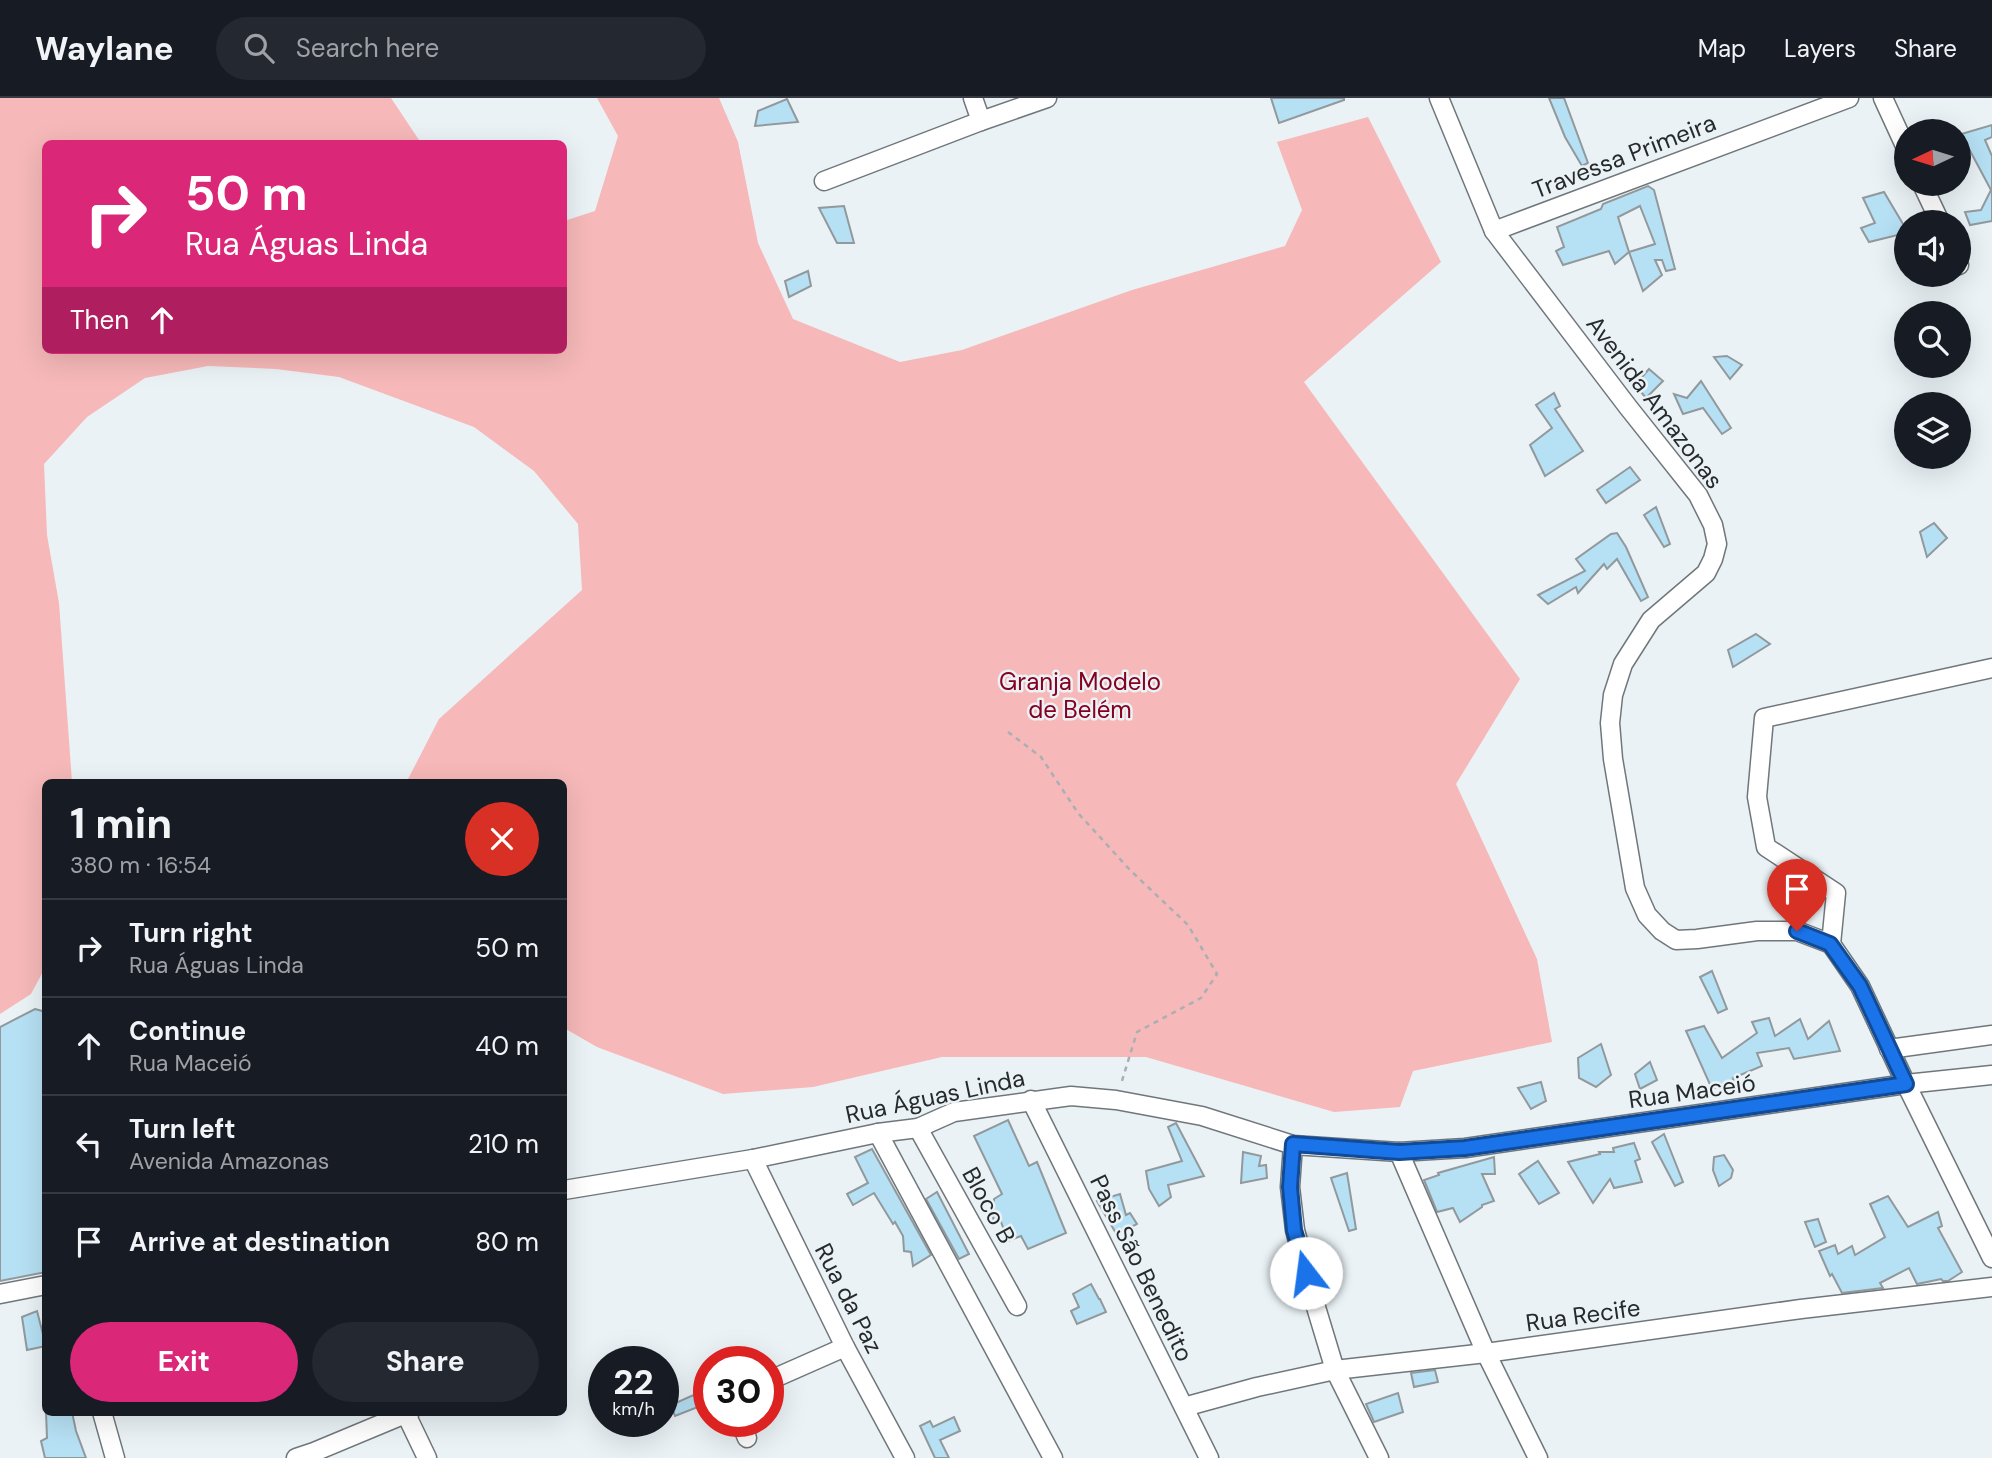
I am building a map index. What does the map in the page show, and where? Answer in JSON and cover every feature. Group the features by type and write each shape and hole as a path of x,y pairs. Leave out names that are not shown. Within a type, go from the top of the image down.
{"street":[{"path":"973,98 981,121"},
{"path":"824,181 1047,98"},
{"name":"Avenida Amazonas","path":"1439,98 1494,231 1698,495 1713,525 1717,544 1706,573 1651,620 1623,664 1613,695 1610,723 1613,759 1635,888 1647,915 1662,931 1676,940 1797,931 1830,944"},
{"name":"Travessa Primeira","path":"1494,231 1849,98"},
{"path":"1883,98 1894,122"},
{"path":"1992,668 1764,718 1757,797 1766,847 1836,893 1830,944 1860,986 1992,1258"},
{"path":"1889,1049 1992,1035"},
{"name":"Rua Maceió","path":"1399,1152 1465,1148 1906,1084 1992,1075"},
{"name":"Rua Águas Linda","path":"567,1190 918,1128 954,1112 1071,1096 1116,1100 1202,1116 1293,1144 1399,1152"},
{"name":"Pass São Benedito","path":"1031,1100 1209,1458"},
{"name":"Bloco B","path":"918,1128 1017,1306"},
{"path":"878,1133 1053,1458"},
{"path":"1293,1144 1290,1187 1294,1230 1335,1370 1380,1458"},
{"path":"1399,1152 1486,1353 1538,1458"},
{"name":"Rua da Paz","path":"753,1159 845,1348 905,1458"},
{"path":"0,1294 42,1286"},
{"name":"Rua Recife","path":"1184,1407 1335,1370 1486,1353 1801,1309 1992,1287"},
{"path":"784,1374 845,1348"},
{"path":"103,1416 116,1458"},
{"path":"296,1458 400,1416"},
{"path":"408,1416 427,1458"}],"path":[{"path":"1007,732 1041,757 1078,813 1130,870 1188,925 1217,974 1201,998 1138,1032 1116,1100"}],"green space":[{"name":"Granja Modelo de Belém","path":"0,98 391,98 419,140 42,140 42,354 567,354 567,220 595,211 618,136 597,98 719,98 738,142 758,243 793,319 900,362 962,350 1132,290 1285,246 1302,210 1277,142 1368,117 1441,262 1304,382 1520,679 1456,784 1537,959 1552,1042 1413,1071 1400,1107 1334,1112 1146,1057 942,1057 813,1087 723,1094 597,1047 567,1030 567,779 409,779 439,719 582,590 578,524 534,471 474,427 339,377 276,369 208,366 145,378 87,417 44,464 47,535 59,603 72,779 42,779 42,974 31,994 0,1014"}],"building":[{"path":"1271,98 1344,98 1344,100 1279,123"},
{"path":"1549,98 1564,98 1588,163 1582,166 1565,137"},
{"path":"787,99 798,122 755,126 758,111"},
{"path":"1992,125 1992,137 1985,140 1992,156 1992,221 1971,225 1971,211 1981,210 1991,190 1971,153 1971,131"},
{"path":"1648,186 1654,190 1675,269 1666,271 1662,260 1655,260 1662,275 1643,291 1629,252 1615,264 1609,251 1563,265 1556,251 1564,247 1557,227 1601,209 1603,204","holes":["1640,206 1655,244 1629,252 1618,217"]},
{"path":"1884,192 1895,210 1894,236 1869,242 1861,228 1875,223 1863,198"},
{"path":"844,206 854,243 837,243 819,208"},
{"path":"808,271 811,286 789,297 785,281"},
{"path":"1727,356 1742,365 1730,379 1714,357"},
{"path":"1649,369 1663,381 1646,398 1635,385"},
{"path":"1701,381 1731,428 1722,434 1703,408 1683,414 1674,394 1687,398"},
{"path":"1554,393 1560,406 1555,409 1583,451 1545,476 1530,445 1552,428 1536,405"},
{"path":"1630,467 1640,480 1606,503 1597,490"},
{"path":"1656,507 1670,544 1664,547 1644,515"},
{"path":"1934,523 1947,538 1927,557 1920,532"},
{"path":"1617,533 1648,597 1641,601 1617,559 1607,569 1604,564 1578,593 1576,587 1548,604 1538,595 1585,571 1576,559 1611,534"},
{"path":"1756,634 1770,644 1733,667 1728,650"},
{"path":"1712,971 1727,1009 1718,1013 1700,977"},
{"path":"35,1009 42,1011 42,1273 0,1281 0,1027"},
{"path":"1769,1018 1775,1036 1800,1019 1808,1039 1829,1021 1840,1051 1794,1059 1789,1048 1757,1053 1762,1066 1712,1089 1686,1031 1704,1026 1722,1058 1757,1033 1752,1022"},
{"path":"1601,1044 1611,1075 1596,1087 1579,1078 1578,1058"},
{"path":"1650,1062 1657,1080 1640,1089 1635,1074"},
{"path":"1541,1082 1546,1101 1531,1109 1518,1088"},
{"path":"1008,1120 1029,1166 1037,1162 1066,1233 1028,1249 1021,1236 1008,1241 1001,1222 993,1222 994,1199 1002,1194 974,1136"},
{"path":"1176,1123 1204,1176 1168,1185 1171,1197 1159,1206 1149,1189 1146,1171 1182,1161 1168,1127"},
{"path":"1664,1134 1683,1182 1675,1186 1652,1142"},
{"path":"1634,1143 1640,1159 1635,1161 1642,1182 1614,1188 1610,1179 1593,1203 1568,1162 1600,1154 1599,1152 1614,1152 1613,1148"},
{"path":"872,1149 931,1255 913,1266 911,1252 904,1251 903,1236 874,1193 853,1205 847,1194 868,1183 855,1157"},
{"path":"1243,1152 1261,1156 1259,1166 1266,1165 1267,1178 1241,1183"},
{"path":"1724,1155 1733,1170 1731,1178 1719,1186 1713,1170 1714,1157"},
{"path":"1494,1157 1495,1174 1482,1174 1494,1201 1482,1205 1460,1222 1453,1208 1437,1212 1424,1180 1439,1175 1438,1173"},
{"path":"1538,1161 1559,1193 1539,1204 1519,1174"},
{"path":"1347,1173 1356,1229 1349,1231 1331,1178"},
{"path":"937,1192 969,1254 959,1259 926,1199"},
{"path":"1120,1194 1126,1215 1130,1213 1137,1224 1117,1235 1097,1201"},
{"path":"1888,1196 1908,1227 1938,1212 1942,1226 1938,1228 1962,1272 1948,1281 1941,1279 1917,1284 1909,1268 1880,1283 1883,1288 1842,1293 1832,1274 1830,1276 1819,1251 1835,1245 1838,1254 1852,1246 1855,1255 1885,1237 1870,1204"},
{"path":"1818,1219 1826,1242 1815,1247 1805,1222"},
{"path":"1091,1284 1106,1312 1077,1324 1071,1311 1079,1307 1073,1294"},
{"path":"37,1311 42,1330 42,1347 27,1350 22,1317"},
{"path":"1435,1370 1438,1382 1414,1387 1411,1373"},
{"path":"1398,1393 1403,1412 1374,1422 1366,1404"},
{"path":"693,1395 693,1409 679,1414 679,1401"},
{"path":"46,1416 73,1416 86,1458 45,1458 41,1441 47,1438"},
{"path":"954,1417 960,1431 940,1440 949,1458 935,1458 920,1426 930,1421 933,1427"}],"route":[{"path":"1306,1273 1294,1230 1290,1187 1293,1144 1399,1152 1465,1148 1906,1084 1860,986 1830,944 1797,931"}]}
